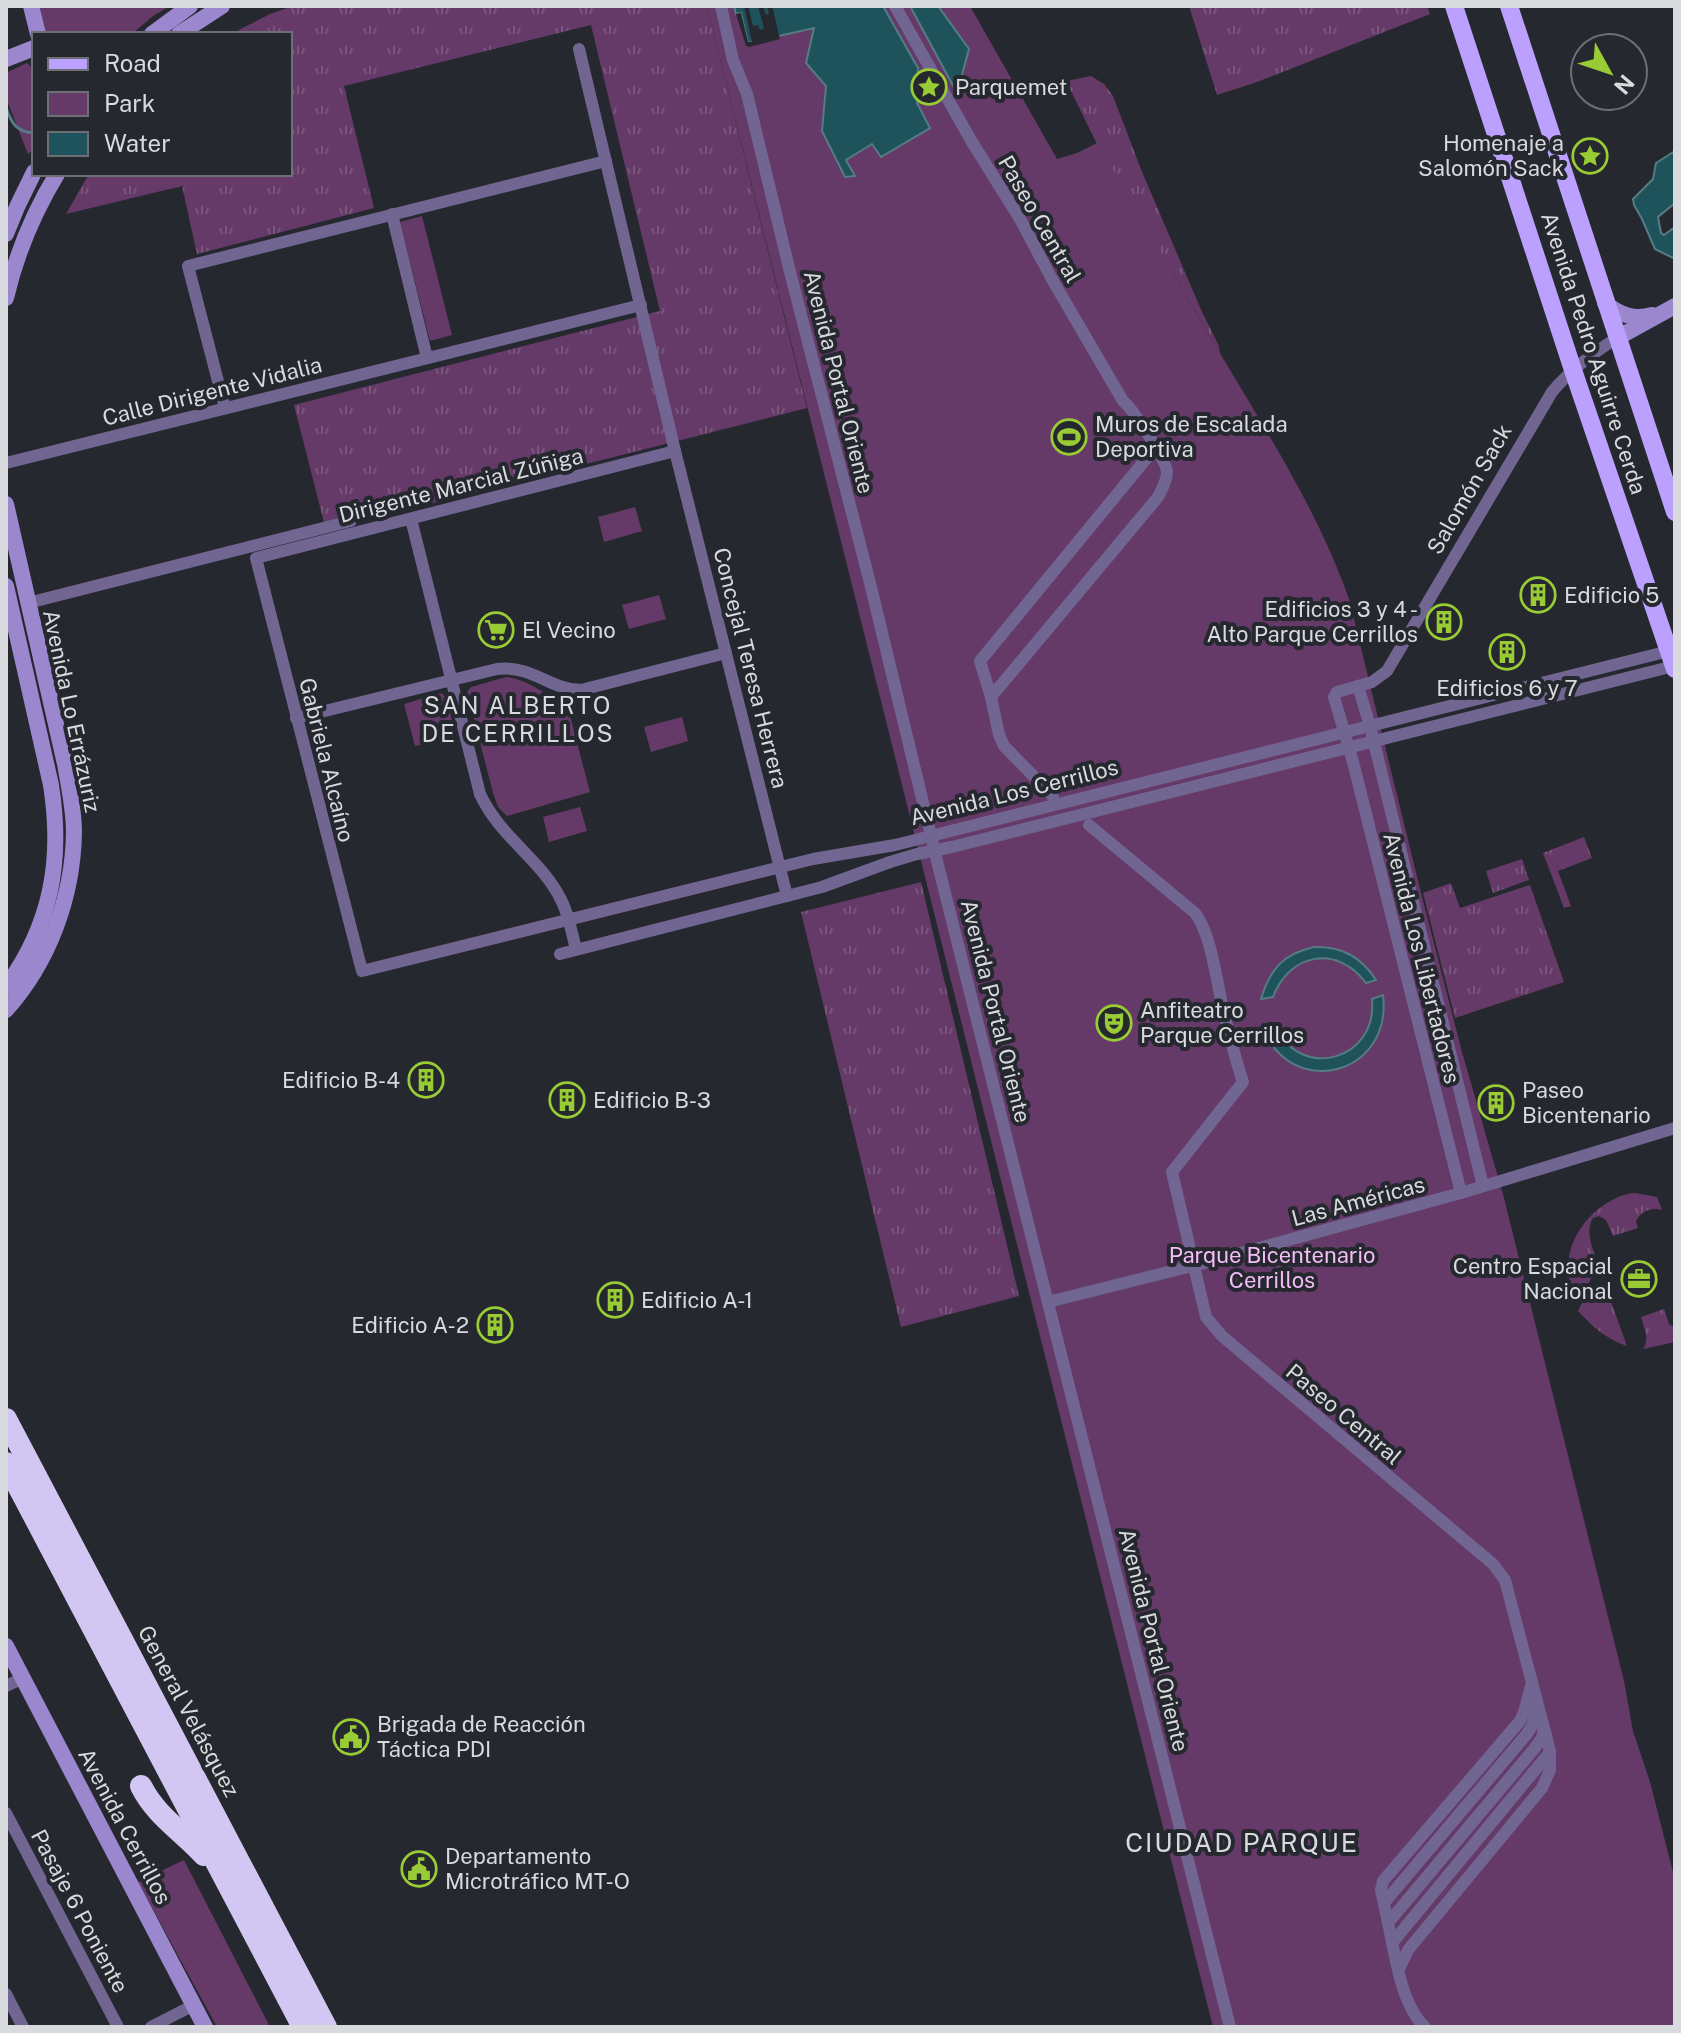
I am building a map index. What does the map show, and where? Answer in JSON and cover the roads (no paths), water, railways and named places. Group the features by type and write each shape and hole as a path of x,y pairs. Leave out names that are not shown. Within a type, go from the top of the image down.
{"highway":[{"name":"General Velásquez","path":"6,1419 326,2027"},
{"name":"General Velásquez","path":"6,1463 303,2027"},
{"path":"141,1786 155,1810 196,1846 224,1877"}],"main road":[{"path":"31,6 38,32"},
{"path":"155,32 190,6"},
{"path":"182,32 222,6"},
{"name":"Avenida Pedro Aguirre Cerda","path":"1454,6 1573,370 1674,660"},
{"name":"Avenida Pedro Aguirre Cerda","path":"1509,6 1675,512"},
{"path":"6,59 32,49"},
{"path":"6,234 32,176"},
{"path":"6,298 23,242 56,176"},
{"name":"Salomón Sack","path":"1605,303 1619,313 1635,317 1668,309"},
{"name":"Salomón Sack","path":"1617,338 1668,309"},
{"name":"Avenida Lo Errázuriz","path":"6,504 65,764 74,830 68,887 56,928 40,962 6,1010"},
{"name":"Avenida Lo Errázuriz","path":"6,586 51,785 56,826 55,865 49,899 29,951 6,987"},
{"name":"Avenida Cerrillos","path":"6,1646 205,2027"}],"street":[{"name":"Avenida Portal Oriente","path":"721,6 733,60 747,94 1230,2027"},
{"name":"Paseo Central","path":"895,6 1167,473 1158,497 991,697"},
{"name":"Concejal Teresa Herrera","path":"579,49 675,451 787,896"},
{"path":"225,408 188,266 606,161"},
{"path":"392,214 427,358"},
{"name":"Calle Dirigente Vidalia","path":"6,463 641,305"},
{"name":"Salomón Sack","path":"1334,697 1337,692 1377,679 1393,663 1545,403 1573,370 1617,338"},
{"path":"1053,796 1004,746 980,661 1155,448"},
{"name":"Dirigente Marcial Zúñiga","path":"256,558 675,451"},
{"path":"411,519 475,779 486,808 549,881 564,905 576,949"},
{"path":"28,603 351,521"},
{"name":"Gabriela Alcaíno","path":"256,558 362,971"},
{"path":"296,718 510,667 567,690 581,690 726,653"},
{"name":"Avenida Los Cerrillos","path":"362,971 844,852 885,847 932,836 1370,726 1674,660"},
{"name":"Avenida Los Cerrillos","path":"560,954 822,887 935,849 1374,742 1674,660"},
{"name":"Avenida Los Libertadores","path":"1358,686 1483,1186"},
{"name":"Avenida Los Libertadores","path":"1334,697 1461,1193"},
{"name":"Paseo Central","path":"1089,825 1201,921 1243,1082 1172,1172 1203,1310 1216,1330 1500,1571 1505,1580 1550,1752"},
{"name":"Las Américas","path":"1048,1302 1461,1193 1675,1128"},
{"path":"6,1686 23,1678"},
{"path":"1425,2027 1414,2015 1399,1971 1380,1887 1520,1721 1532,1682"},
{"path":"1384,1903 1526,1735 1538,1706"},
{"path":"1388,1923 1534,1749 1542,1738 1544,1728"},
{"path":"1392,1943 1550,1752"},
{"path":"1399,1971 1408,1950 1542,1788 1550,1770 1550,1752"},
{"name":"Pasaje 6 Poniente","path":"6,1813 118,2027"},
{"path":"6,1994 23,2027"},
{"path":"151,2027 194,2005"}],"water":[{"path":"734,6 883,6 918,68 917,103 930,128 881,157 872,144 846,160 855,176 845,177 822,131 826,86 806,63 814,28 748,43 741,13 736,14"},
{"path":"910,6 938,6 969,49 957,93"},
{"path":"1675,151 1675,203 1658,217 1664,235 1675,227 1673,258 1655,249 1633,199 1653,179 1656,163"},
{"path":"1314,947 1333,948 1350,954 1376,980 1366,983 1342,963 1315,959 1291,970 1273,997 1261,999 1279,964 1294,954"},
{"path":"1383,995 1382,1023 1372,1045 1356,1061 1336,1069 1314,1071 1293,1064 1275,1049 1262,1025 1275,1026 1287,1043 1302,1054 1319,1058 1336,1056 1351,1049 1363,1037 1371,1020 1372,999"}],"waterway":[{"path":"6,108 15,126 32,133"}],"place":[{"name":"Parquemet","path":"929,87"},
{"name":"Homenaje a Salomón Sack","path":"1590,156"},
{"name":"Muros de Escalada Deportiva","path":"1069,437"},
{"name":"Edificio 5","path":"1538,595"},
{"name":"Edificios 3 y 4 - Alto Parque Cerrillos","path":"1444,622"},
{"name":"El Vecino","path":"496,630"},
{"name":"Edificios 6 y 7","path":"1507,652"},
{"name":"Anfiteatro Parque Cerrillos","path":"1114,1023"},
{"name":"Edificio B-4","path":"426,1080"},
{"name":"Edificio B-3","path":"567,1100"},
{"name":"Paseo Bicentenario","path":"1496,1103"},
{"name":"Centro Espacial Nacional","path":"1639,1279"},
{"name":"Edificio A-1","path":"615,1300"},
{"name":"Edificio A-2","path":"495,1325"},
{"name":"Brigada de Reacción Táctica PDI","path":"351,1737"},
{"name":"Departamento Microtráfico MT-O","path":"419,1869"}],"district":[{"name":"SAN ALBERTO DE CERRILLOS","path":"518,719"},
{"name":"CIUDAD PARQUE","path":"1242,1842"}],"park label":[{"name":"Parque Bicentenario Cerrillos","path":"1272,1268"}]}
